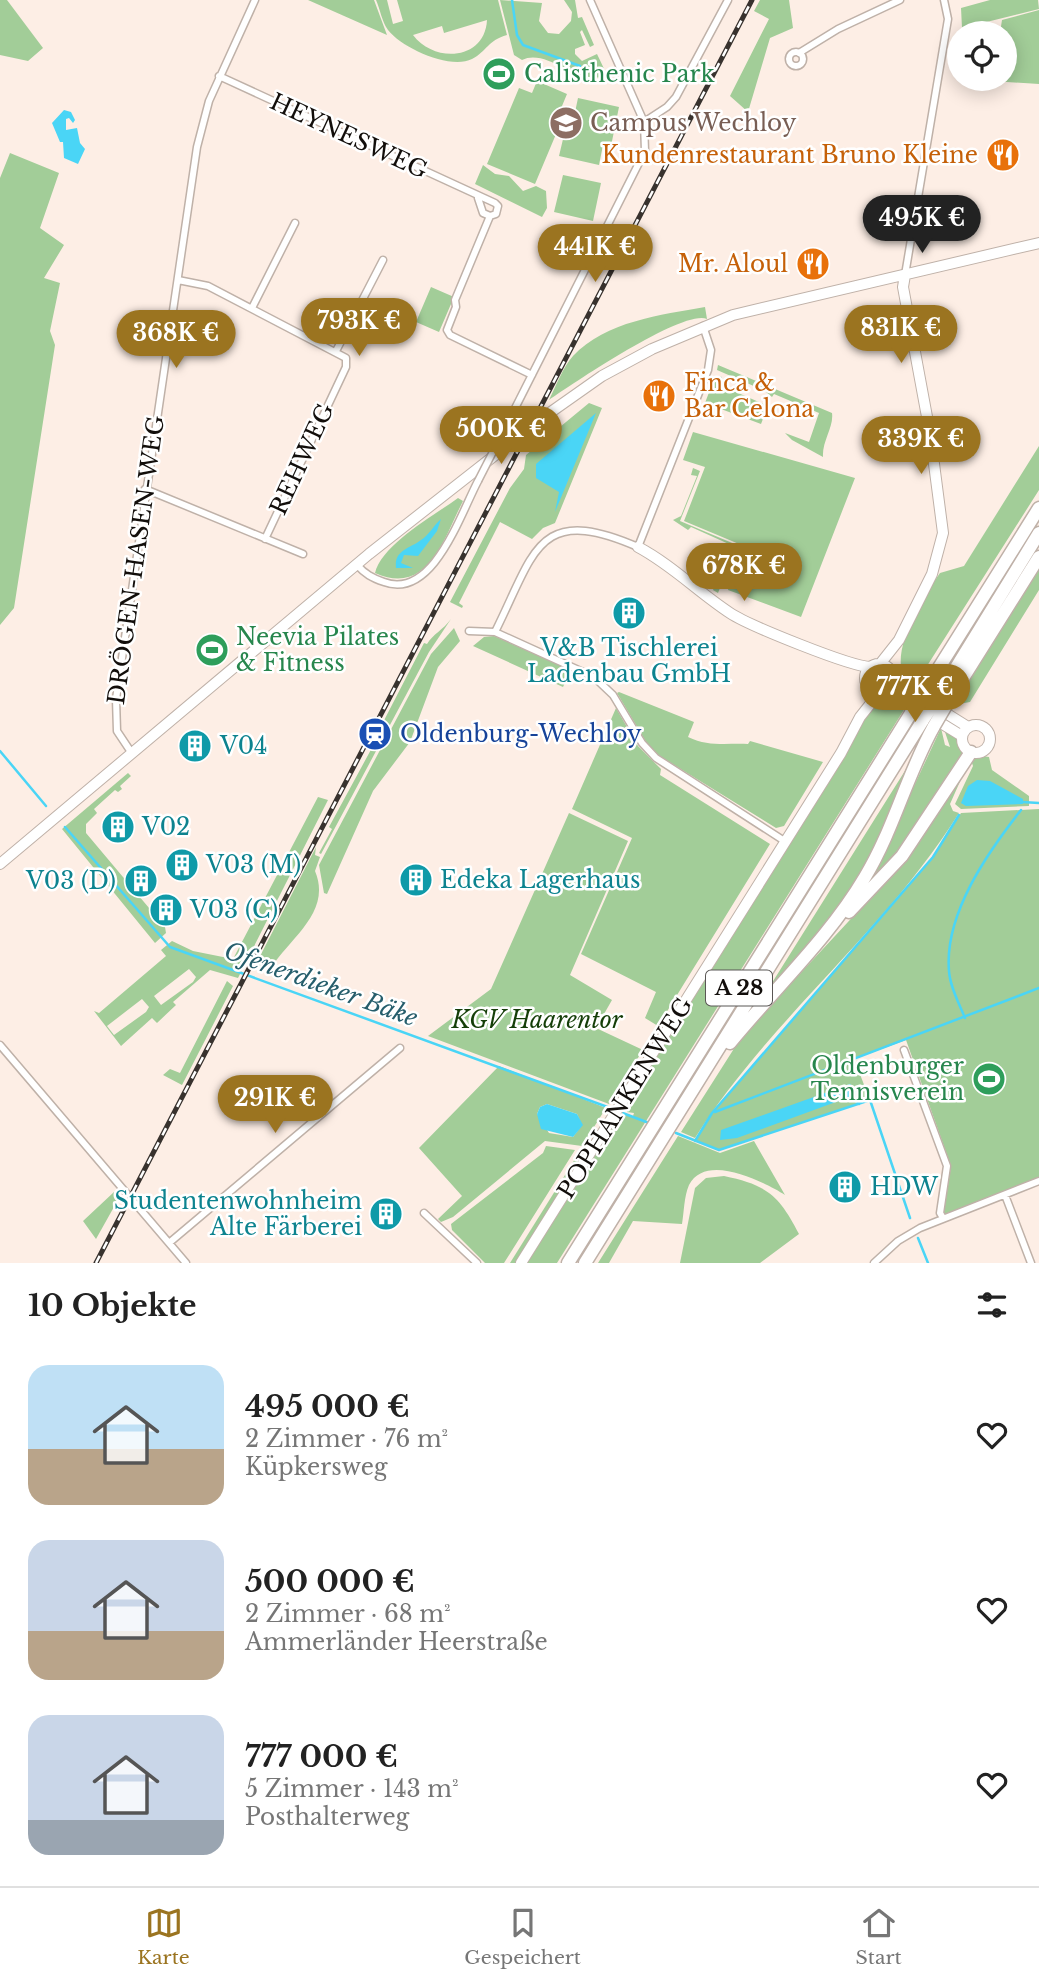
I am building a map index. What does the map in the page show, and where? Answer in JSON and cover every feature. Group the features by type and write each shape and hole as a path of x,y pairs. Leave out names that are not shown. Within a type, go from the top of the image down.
{"highway":[{"name":"A 28","path":"568,1263 1039,508"},
{"name":"A 28","path":"584,1263 943,700 1039,533"},
{"path":"943,700 1039,556"},
{"path":"708,1065 838,920 883,845 928,723"},
{"path":"838,920 845,916 902,856 971,752"}],"street":[{"name":"DRÖGEN-HASEN-WEG","path":"131,752 117,731 115,710 145,489 201,125 219,76 254,0"},
{"path":"357,565 364,574 392,585 406,584 422,578 435,563 642,162 646,146 644,122 590,0"},
{"path":"644,122 667,107 676,97 728,0"},
{"path":"799,53 825,36 900,0"},
{"path":"905,275 947,19 944,0"},
{"name":"HEYNESWEG","path":"219,76 498,206 496,214 490,216"},
{"path":"478,198 481,211 490,216 455,300 456,307 447,330 450,335 532,375"},
{"path":"252,308 295,223"},
{"path":"0,864 357,565 578,392 643,354 703,326 759,307 1039,243"},
{"path":"177,280 208,286 336,351 383,260"},
{"name":"POPHANKENWEG","path":"860,717 867,683 875,666 898,640 937,563 944,528 903,286 905,275"},
{"path":"638,547 708,370 710,350 703,326"},
{"name":"REHWEG","path":"265,539 346,367 345,358 336,351"},
{"path":"145,489 303,554"},
{"path":"495,632 537,550 551,535 571,529 584,529 638,547 665,561 731,614 849,663 875,666 892,675 965,732"},
{"path":"469,631 495,632 594,677 614,695 642,743 656,758 786,842"},
{"name":"POPHANKENWEG","path":"522,1263 786,842 860,717 883,691 892,675 898,640"},
{"path":"849,663 867,683 965,732 982,726 990,738 985,750 971,752 963,745 965,732"},
{"path":"169,1243 400,1048"},
{"path":"1,1049 186,1263"},
{"path":"904,1050 947,1166 940,1213 943,1218"},
{"path":"874,1263 906,1234 1039,1181"},
{"path":"1005,1195 1031,1263"},
{"path":"424,1213 477,1263"}],"green space":[{"path":"0,0 7,0 43,48 28,61 0,55"},
{"path":"308,0 374,0 387,35"},
{"path":"376,0 387,0 393,24 403,21 397,0 498,0 507,35 472,59 452,62 439,59 415,50 395,37 386,27","holes":["487,20 478,43 469,50 446,54 434,51 413,35 442,26 444,33"]},
{"path":"500,0 542,3 539,21 548,33 559,34 571,21 572,12 564,0 575,0 578,18 582,17 594,45 590,47 582,30 580,32 585,45 575,49 575,54 582,61 597,54 607,75 597,78 586,76 553,62 532,57 522,60 514,55"},
{"path":"760,0 789,0 793,28 770,38 748,112 730,96 769,19 754,11"},
{"path":"990,0 1038,0 1039,9 990,21 962,21 961,8"},
{"path":"1039,10 1039,84 1017,83 1017,21 1002,20"},
{"path":"537,81 567,94 562,106 567,108 535,184 487,164 519,88 532,93"},
{"path":"578,98 619,107 611,146 603,145 599,165 559,156 564,135 570,136"},
{"path":"10,153 59,173 40,228 64,245 44,278 60,283 50,331 55,345 14,608 0,625 0,178"},
{"path":"483,165 495,174 509,176 523,191 536,186 546,191 547,208 542,217 475,184"},
{"path":"563,175 601,183 593,221 554,212"},
{"path":"431,287 454,297 439,332 416,322"},
{"path":"705,307 707,319 694,319 653,336 549,400 569,360 586,344 601,335 635,321"},
{"path":"718,365 832,413 823,457 792,440 785,433 809,442 819,413 774,394 772,397 765,391 717,370"},
{"path":"722,377 720,385 768,406 761,424 705,403 714,379"},
{"path":"589,403 602,408 555,523 543,528 532,539 500,522 459,603 462,608 450,602 510,488 524,469 526,455"},
{"path":"693,432 855,478 801,617 728,590 739,544 684,521 705,467 683,460"},
{"path":"1039,446 1039,490 913,688 904,677 901,664 902,648 915,614 940,573 964,566"},
{"path":"693,468 700,471 680,521 737,545 718,593 713,590 721,570 726,572 728,566 724,564 731,545 691,527 688,530 673,520 681,516 697,476 691,475"},
{"path":"458,498 463,501 449,531 432,560 421,571 408,577 393,578 375,573 380,562 398,541"},
{"path":"1039,565 1039,590 970,702 953,705"},
{"path":"451,619 429,652 321,854 319,853 332,829 329,827 380,733 378,732 424,643 427,644"},
{"path":"454,628 460,641 438,667 410,742 373,791 327,894 324,893 319,865 431,654"},
{"path":"494,636 571,670 563,687 473,646 484,637"},
{"path":"617,693 694,722 688,737 696,740 718,744 748,744 750,741 823,762 784,826 776,828 658,755 646,742"},
{"path":"903,702 907,705 557,1263 527,1263 615,1121 625,1115 633,1116 634,1113 627,1112 627,1102 844,756 872,706"},
{"path":"616,708 638,746 661,769 660,775 770,844 658,1026 645,1018 656,992 581,954 632,838 572,809"},
{"path":"941,728 945,745 950,747 944,729 955,735 965,755 912,837 865,891"},
{"path":"982,756 989,757 992,770 1029,796 1029,806 961,809 955,804 973,766 971,760"},
{"path":"913,758 879,846 843,906 765,994"},
{"path":"966,768 950,804 953,811 959,813 897,897 757,1054 695,1138 681,1132 742,1036 900,866"},
{"path":"128,773 131,776 120,786 122,789 118,792 115,790 94,809 97,813 86,824 86,833 165,927 166,933 155,943 62,829"},
{"path":"318,797 328,800 238,978 210,970 173,1002 176,1005 157,1023 152,1018 121,1046 94,1011 99,1013 166,956 161,950 172,941 193,951 233,959","holes":["189,969 196,977 193,982 161,1005 154,996","142,999 149,1007 146,1012 114,1035 107,1026"]},
{"path":"1039,809 1039,1178 943,1218 951,1166 906,1040 854,1059 870,1100 719,1150 695,1141 712,1113 933,858 961,813"},
{"name":"KGV Haarentor","path":"569,813 628,841 570,975 612,1000 596,1028 643,1050 609,1104 428,1036 491,989"},
{"path":"316,847 315,855 320,857 315,871 319,886 318,900 305,926 268,973 255,966"},
{"path":"227,981 233,986 182,1085 163,1075 170,1069 180,1073"},
{"path":"499,1066 606,1108 582,1146 545,1141 453,1217 441,1222 438,1219 462,1196 419,1148","holes":["547,1104 577,1114 582,1125 573,1137 549,1133 537,1114 540,1107"]},
{"path":"678,1136 720,1153 754,1141 785,1195 764,1183 736,1173 721,1170 697,1175 689,1185 682,1224 633,1221 609,1263 598,1263"},
{"path":"546,1146 575,1150 504,1263 485,1263 452,1230 451,1224 543,1153"},
{"path":"587,1150 517,1263 510,1263 575,1159"},
{"path":"724,1176 751,1183 770,1194 785,1210 799,1234 760,1263 680,1263 695,1188 706,1178"},
{"path":"114,1192 119,1198 96,1239 83,1221"}],"water":[{"path":"64,110 71,112 75,120 73,123 69,118 66,119 66,130 77,128 80,143 85,149 78,164 64,158 63,142 60,142 52,123"},
{"path":"596,413 555,512 559,492 536,478 536,464"},
{"path":"441,519 437,531 418,556 404,555 401,563 413,568 396,568 397,557 424,538"},
{"path":"977,780 990,781 1023,799 1023,804 966,806 961,803 968,786"},
{"path":"850,1084 857,1089 855,1095 737,1138 720,1140 721,1130"},
{"path":"547,1104 577,1114 583,1125 573,1137 541,1129 537,1114 540,1107"}],"waterway":[{"path":"512,0 517,35 523,45 580,66"},
{"name":"Ofenerdieker Bäke","path":"0,751 46,806"},
{"path":"1022,802 1039,803"},
{"path":"965,1018 949,971 949,949 954,928 961,906 982,864 1021,810"},
{"path":"695,1141 712,1113 933,857 959,815"},
{"name":"Ofenerdieker Bäke","path":"65,827 170,947 613,1109"},
{"path":"715,1112 1039,988"},
{"path":"852,1096 859,1104"},
{"name":"Ofenerdieker Bäke","path":"676,1133 719,1150 870,1100 910,1218"},
{"name":"Ofenerdieker Bäke","path":"620,1112 649,1123"},
{"name":"Ofenerdieker Bäke","path":"918,1238 928,1263"}],"railway":[{"path":"96,1263 752,0"}],"place":[{"name":"Calisthenic Park","path":"499,74"},
{"name":"Campus Wechloy","path":"566,123"},
{"name":"Kundenrestaurant Bruno Kleine","path":"1003,155"},
{"name":"Mr. Aloul","path":"813,264"},
{"name":"Finca & Bar Celona","path":"659,396"},
{"name":"V&B Tischlerei Ladenbau GmbH","path":"629,613"},
{"name":"Neevia Pilates & Fitness","path":"212,650"},
{"name":"Oldenburg-Wechloy","path":"375,734"},
{"name":"V04","path":"195,746"},
{"name":"V02","path":"118,827"},
{"name":"V03 (M)","path":"182,865"},
{"name":"Edeka Lagerhaus","path":"416,880"},
{"name":"V03 (D)","path":"141,881"},
{"name":"V03 (C)","path":"166,910"},
{"name":"Oldenburger Tennisverein","path":"989,1079"},
{"name":"HDW","path":"845,1187"},
{"name":"Studentenwohnheim Alte Färberei","path":"386,1214"}]}
